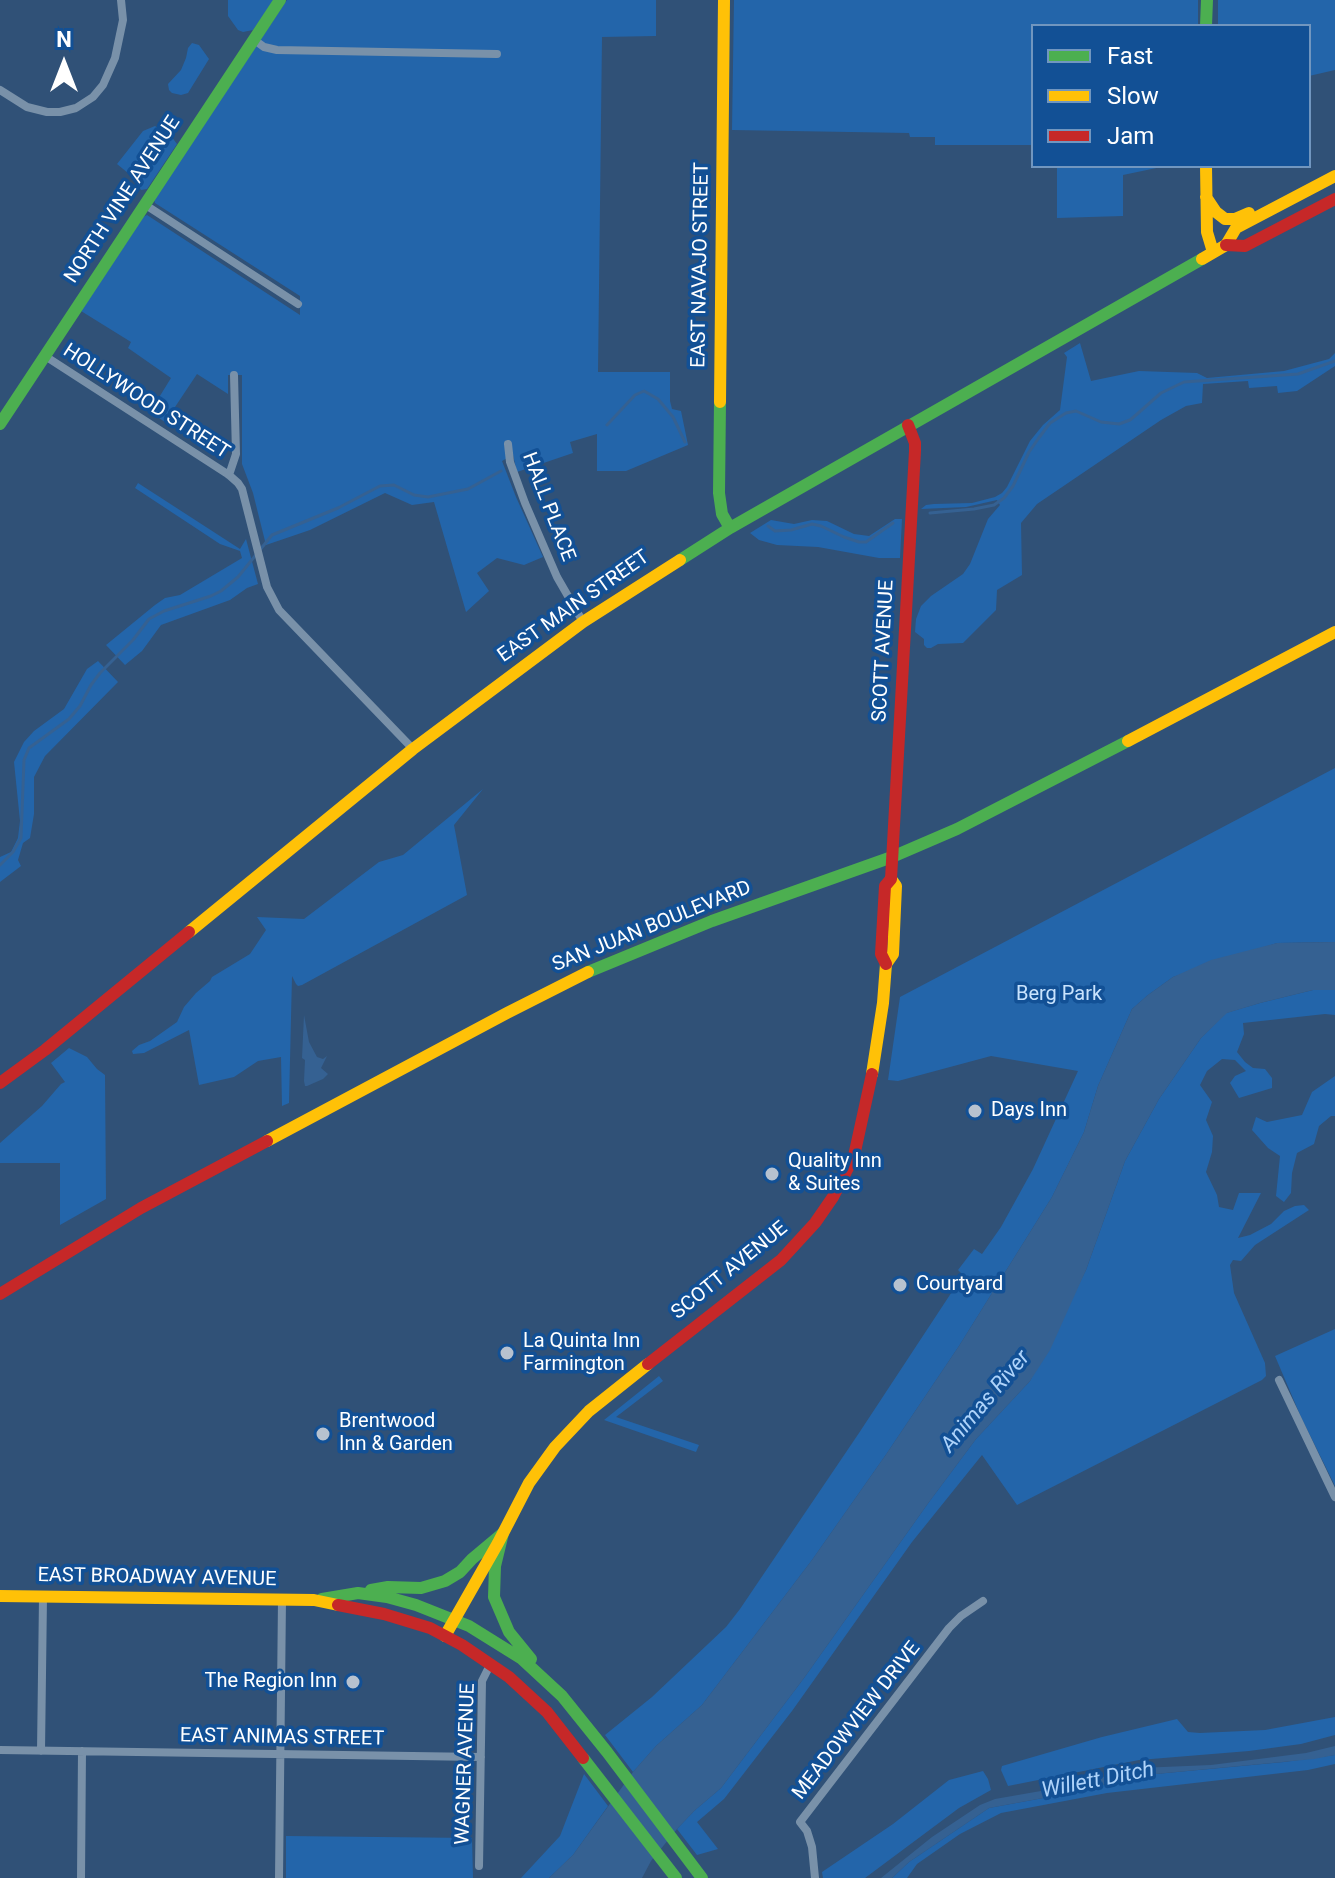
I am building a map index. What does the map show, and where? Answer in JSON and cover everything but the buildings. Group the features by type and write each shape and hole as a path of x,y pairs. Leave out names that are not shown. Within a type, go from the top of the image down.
{"main road":[{"name":"NORTH VINE AVENUE","path":"0,424 280,0"},
{"name":"EAST NAVAJO STREET","path":"724,0 719,493 722,514 730,528"},
{"path":"1206,24 1207,0"},
{"path":"1206,168 1208,240 1213,252"},
{"path":"1206,197 1221,217 1235,219 1335,168"},
{"name":"EAST MAIN STREET","path":"0,1083 45,1050 413,749 583,622 730,528 1226,245 1236,228 1335,176"},
{"name":"EAST MAIN STREET","path":"1226,245 1245,246 1335,199"},
{"name":"SCOTT AVENUE","path":"445,1636 529,1483 555,1447 589,1411 781,1260 824,1211 848,1170 862,1128 875,1060 886,964 881,954 885,886 891,879 915,451 908,425"},
{"name":"SAN JUAN BOULEVARD","path":"0,1294 141,1208 600,966 712,921 892,857 994,811 1335,632"},
{"path":"358,1593 388,1587 421,1588 445,1581 460,1572 503,1533"},
{"path":"503,1533 493,1586 497,1607 509,1632 562,1696"},
{"name":"EAST BROADWAY AVENUE","path":"314,1600 358,1593 401,1600 455,1619 507,1648 562,1696 702,1878"},
{"name":"EAST BROADWAY AVENUE","path":"0,1596 314,1600 396,1617 430,1628 490,1665 547,1712 676,1878"}],"street":[{"path":"0,90 27,107 47,112 76,108 93,97 103,85 115,58 123,20 121,0"},
{"path":"253,39 264,47 277,50 497,54"},
{"path":"144,204 298,304"},
{"name":"HOLLYWOOD STREET","path":"45,356 229,475"},
{"path":"234,375 236,454 229,475 242,489 267,587 279,610 413,749"},
{"name":"HALL PLACE","path":"508,444 510,462 525,503 557,577 583,622"},
{"path":"1279,1380 1335,1497"},
{"path":"0,1750 41,1751 43,1597"},
{"path":"279,1878 282,1599"},
{"name":"MEADOWVIEW DRIVE","path":"815,1878 812,1847 807,1831 800,1822 949,1628 983,1601"},
{"name":"WAGNER AVENUE","path":"479,1866 482,1681 490,1665"},
{"name":"EAST ANIMAS STREET","path":"41,1751 481,1757"},
{"path":"81,1878 82,1751"}],"green space":[{"path":"228,0 274,0 253,30 243,32 228,16"},
{"path":"287,0 656,0 656,36 602,37 598,372 670,372 670,401 672,409 681,411 688,445 626,471 597,471 597,434 570,442 573,453 517,472 513,455 502,461 543,557 524,565 497,558 477,573 489,591 466,612 434,502 412,505 385,493 310,530 266,545 242,464 242,375 228,375 228,394 197,374 165,422 150,412 171,378 128,348 131,342 81,311 147,215 300,315 300,296 155,203 154,199"},
{"path":"734,0 1198,0 1198,24 1031,24 1031,145 935,145 935,137 910,137 909,133 732,130"},
{"path":"1218,0 1335,0 1335,70 1311,76 1311,24 1218,24"},
{"path":"192,43 199,45 209,59 188,93 172,93 168,84 181,70"},
{"path":"155,126 177,144 147,189 141,190 134,178 117,164 143,131"},
{"path":"1057,168 1156,168 1123,175 1123,216 1057,218"},
{"path":"1080,343 1091,381 1139,371 1197,373 1207,378 1284,371 1329,359 1335,353 1335,366 1297,391 1278,393 1277,386 1249,388 1248,381 1203,384 1202,403 1186,406 1161,420 1037,504 1021,523 1022,575 997,590 996,610 963,643 938,644 927,648 924,639 915,632 921,606 963,574 988,519 1000,505 997,500 966,507 921,509 934,504 972,503 1002,493 1030,441 1060,410 1067,357 1064,353"},
{"path":"138,483 240,549 246,539 258,584 230,600 161,625 142,651 125,665 106,645 165,598 180,595 242,558 240,551 220,544 135,488"},
{"path":"895,519 902,519 900,558 777,545 759,540 750,533 771,520 794,524 812,520 827,521 854,534 869,536"},
{"path":"98,661 118,682 45,756 34,777 34,814 30,838 23,843 18,860 21,866 0,882 0,857 11,852 18,838 20,821 14,762 24,742 64,709 87,669"},
{"name":"Berg Park","path":"1335,768 1335,942 1277,943 1173,977 1132,1009 1098,1086 1084,1132 1052,1197 959,1346 812,1560 702,1705 656,1746 633,1772 605,1735 652,1697 726,1627 740,1609 963,1275 958,1270 974,1249 982,1254 1001,1227 1033,1169 1078,1071 991,1056 898,1081 888,1080 900,997"},
{"path":"483,789 454,825 467,895 302,985 298,986 292,976 289,1103 282,1106 281,1057 258,1061 234,1077 199,1085 189,1030 144,1053 133,1054 132,1051 139,1045 177,1022 184,1007 212,977 250,954 266,930 257,917 304,919 379,862 403,855"},
{"path":"1313,990 1335,990 1335,1015 1243,1023 1244,1034 1237,1052 1253,1068 1265,1069 1272,1078 1272,1088 1239,1098 1230,1083 1235,1076 1246,1071 1235,1060 1222,1059 1207,1071 1200,1085 1212,1102 1206,1120 1213,1136 1206,1172 1219,1207 1233,1210 1239,1193 1261,1193 1238,1238 1271,1224 1284,1211 1295,1206 1304,1205 1309,1210 1255,1245 1241,1261 1233,1260 1230,1265 1234,1293 1265,1363 1266,1376 1017,1505 982,1455 912,1542 792,1711 724,1799 697,1822 718,1849 697,1855 677,1829 721,1788 976,1439 1030,1381 1086,1270 1125,1161 1159,1099 1201,1038 1226,1013"},
{"path":"69,1048 87,1057 105,1075 106,1199 60,1225 60,1163 0,1163 0,1143 65,1082 51,1063"},
{"path":"1335,1076 1335,1116 1319,1126 1314,1144 1297,1153 1291,1193 1284,1202 1276,1196 1280,1156 1252,1130 1256,1117 1267,1122 1302,1115 1312,1092"},
{"path":"1335,1329 1335,1486 1275,1356"},
{"path":"659,1376 663,1381 616,1417 699,1445 696,1452 604,1420"},
{"path":"1335,1717 1335,1735 1301,1744 1139,1760 1008,1786 1001,1770 1002,1766 1102,1737 1177,1719 1188,1732 1200,1733 1265,1730"},
{"path":"1335,1755 1335,1764 1308,1770 1107,1793 1001,1813 960,1834 917,1864 907,1878 892,1878 909,1862 989,1808 1145,1775"},
{"path":"983,1771 991,1790 959,1808 865,1878 823,1878 822,1872 893,1824 949,1780"},
{"path":"584,1774 608,1806 573,1855 549,1878 521,1878 560,1836"},
{"path":"286,1836 472,1838 473,1878 286,1878"}],"water":[{"name":"Animas River","path":"1335,942 1335,990 1313,990 1227,1013 1201,1038 1159,1099 1125,1161 1086,1270 1050,1350 1030,1381 976,1439 721,1788 677,1829 651,1861 642,1878 549,1878 573,1855 633,1772 656,1746 702,1705 812,1560 959,1346 1052,1197 1084,1132 1098,1086 1132,1009 1173,977 1211,960 1277,943"},
{"path":"304,1015 309,1042 317,1057 323,1059 327,1056 321,1068 328,1074 307,1086 304,1081 305,1060 302,1058"},
{"name":"Willett Ditch","path":"1335,1746 1335,1755 1314,1759 1145,1775 989,1808 909,1862 892,1878 881,1878 932,1837 980,1805 995,1799 1058,1788 1139,1768 1211,1765 1306,1753"}],"waterway":[{"path":"930,513 994,505 1004,498 1038,439 1050,423 1066,413 1076,411 1101,422 1119,424 1130,420 1161,393 1184,382 1298,374 1335,361"},
{"path":"607,425 635,395 644,391 658,399 673,417 685,442"},
{"path":"0,865 21,838 24,760 29,748 69,719 100,673 149,619 221,591 238,577 272,535 338,508 380,486 394,485 414,495 428,497 468,489 501,471"},
{"path":"768,526 775,531 812,524 866,542 893,523"}],"traffic: fast":[{"path":"0,424 280,0"},
{"path":"1206,24 1207,0"},
{"path":"680,560 730,528 1202,259"},
{"path":"720,402 719,493 722,514 730,528"},
{"path":"588,972 712,921 892,857 957,829 1128,741"},
{"path":"503,1533 495,1566 494,1597 509,1632 531,1659"},
{"path":"371,1590 421,1588 445,1581 460,1572 503,1533"},
{"path":"322,1599 358,1593 416,1605 469,1626 522,1659 562,1696 702,1878"},
{"path":"583,1758 676,1878"}],"traffic: slow":[{"path":"720,402 724,0"},
{"path":"1206,168 1207,232 1213,252"},
{"path":"1202,259 1226,245 1236,228 1335,176"},
{"path":"1206,197 1225,219 1235,219 1249,213"},
{"path":"189,932 413,749 583,622 680,560"},
{"path":"1128,741 1335,632"},
{"path":"872,1074 886,964 893,954 896,886 891,879"},
{"path":"267,1141 588,972"},
{"path":"445,1636 529,1483 555,1447 589,1411 648,1364"},
{"path":"0,1596 314,1600 338,1605"}],"traffic: jam":[{"path":"1226,245 1245,246 1335,199"},
{"path":"886,964 881,954 885,886 891,879 915,451 908,425"},
{"path":"0,1083 189,932"},
{"path":"648,1364 781,1260 815,1223 833,1197 854,1156 872,1074"},
{"path":"0,1294 141,1208 267,1141"},
{"path":"338,1605 384,1614 430,1628 462,1645 509,1677 547,1712 583,1758"}],"place":[{"name":"Days Inn","path":"975,1111"},
{"name":"Quality Inn & Suites","path":"772,1174"},
{"name":"Courtyard","path":"900,1285"},
{"name":"La Quinta Inn Farmington","path":"507,1353"},
{"name":"Brentwood Inn & Garden","path":"323,1434"},
{"name":"The Region Inn","path":"353,1682"}]}
